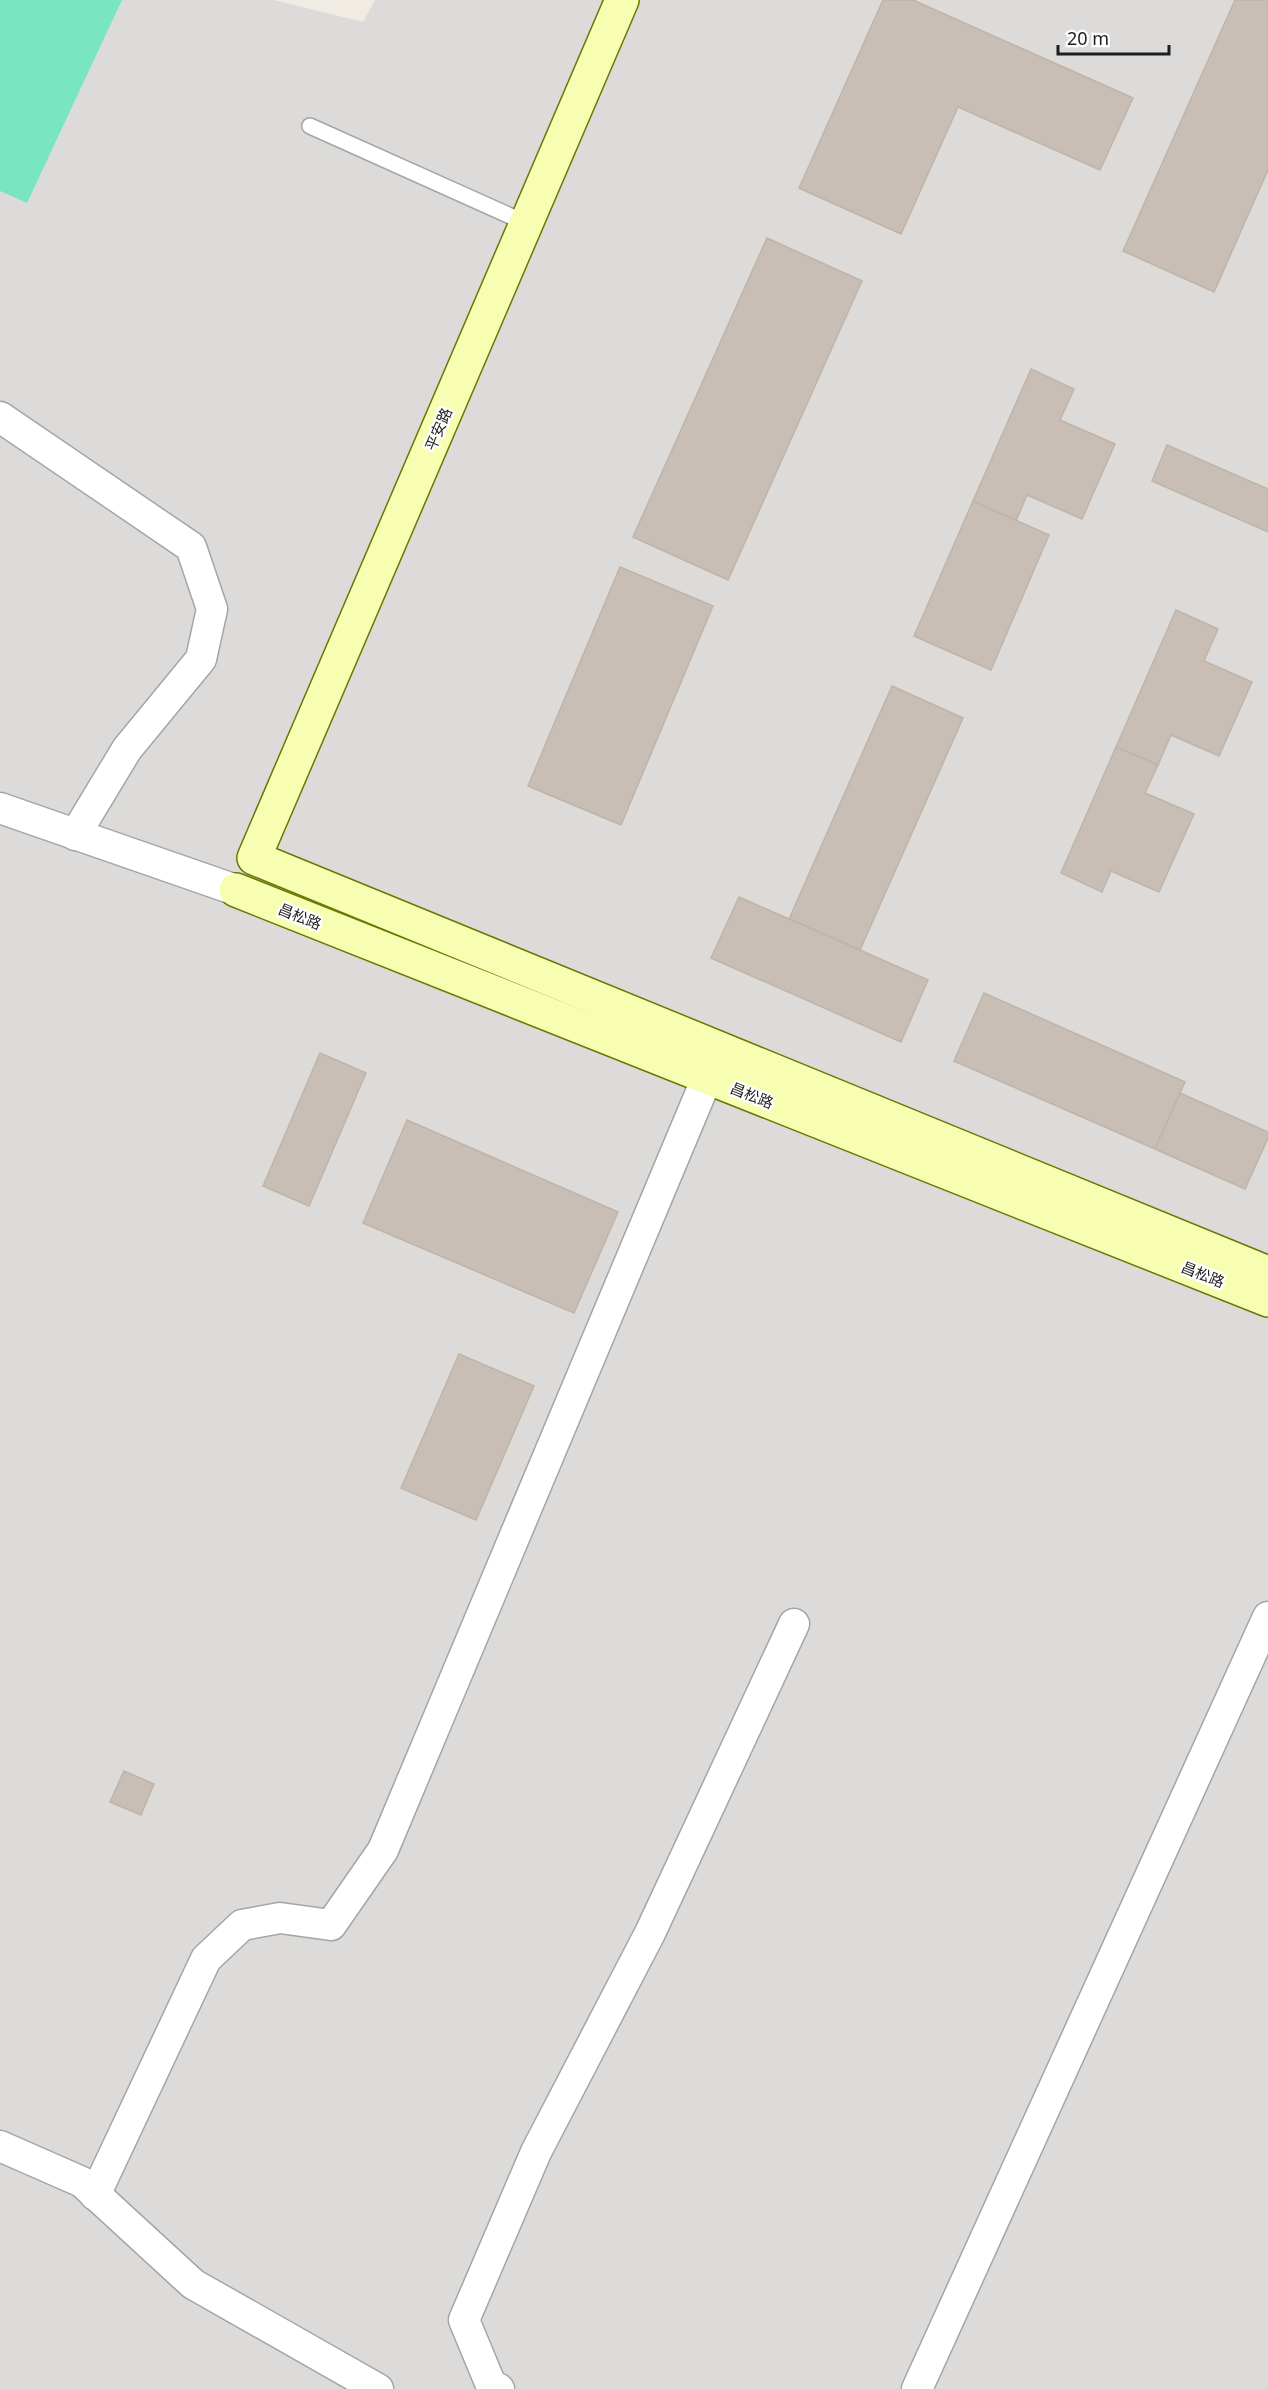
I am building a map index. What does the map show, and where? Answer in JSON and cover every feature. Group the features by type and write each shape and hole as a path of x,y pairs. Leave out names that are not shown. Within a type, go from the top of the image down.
{"main road":[{"name":"平安路","path":"622,0 254,858 1268,1272"},
{"name":"昌松路","path":"236,890 1268,1300"}],"street":[{"path":"0,417 191,547 212,609 201,659 127,748 75,835"},
{"path":"0,808 236,890"},
{"path":"95,2195 206,1959 242,1925 280,1918 331,1925 383,1850 707,1078"},
{"path":"917,2389 1268,1617"},
{"path":"499,2389 491,2385 464,2320 536,2152 650,1933 794,1624"},
{"path":"0,2146 82,2182 193,2284 378,2389"}],"lane":[{"path":"310,126 526,223"}],"shaded area":[{"path":"0,0 274,0 363,22 375,0 1268,0 1268,2389 0,2389"}],"green space":[{"path":"0,0 122,0 27,203 0,191"}],"building":[{"path":"883,0 913,0 1133,98 1100,170 958,107 901,234 799,188"},
{"path":"1235,0 1268,0 1268,170 1214,292 1123,251"},
{"path":"767,238 862,281 728,580 633,537"},
{"path":"1031,369 1074,389 1060,420 1115,444 1082,519 1027,495 1016,521 973,501"},
{"path":"1167,445 1268,489 1268,532 1152,481"},
{"path":"973,501 1049,535 991,670 914,636"},
{"path":"620,567 713,606 621,825 528,786"},
{"path":"1176,610 1218,629 1204,661 1252,682 1219,756 1171,735 1158,765 1116,747"},
{"path":"892,686 963,718 860,950 789,919"},
{"path":"1116,747 1158,765 1145,793 1194,814 1159,892 1111,871 1102,892 1061,873"},
{"path":"739,897 928,980 901,1042 711,958"},
{"path":"984,993 1185,1082 1155,1149 954,1061"},
{"path":"320,1053 366,1073 309,1206 263,1186"},
{"path":"1180,1093 1268,1132 1268,1138 1245,1189 1155,1149"},
{"path":"407,1120 618,1212 574,1313 363,1223"},
{"path":"459,1354 534,1386 476,1520 401,1488"},
{"path":"124,1771 154,1784 141,1815 110,1802"}]}
